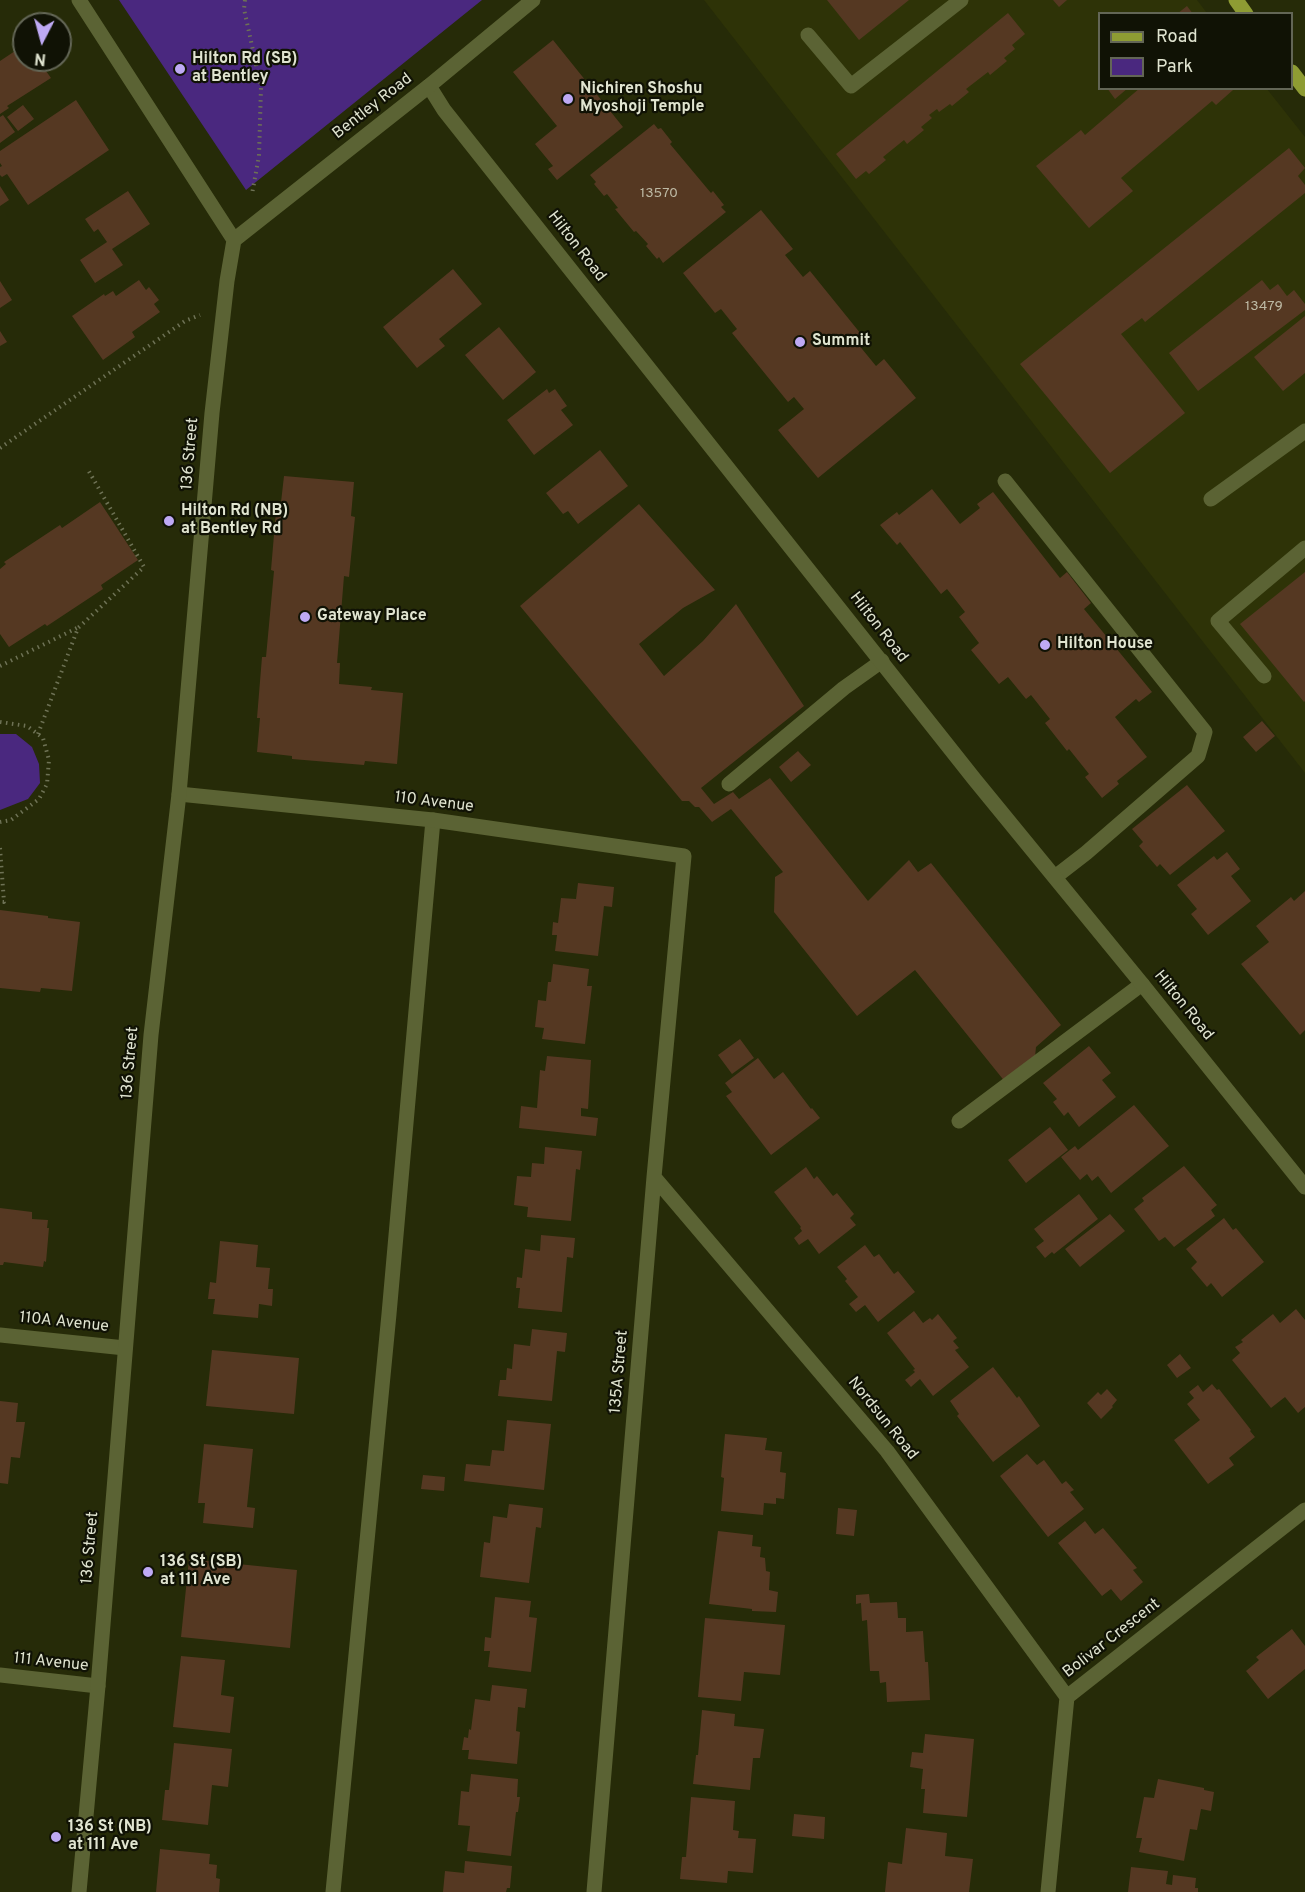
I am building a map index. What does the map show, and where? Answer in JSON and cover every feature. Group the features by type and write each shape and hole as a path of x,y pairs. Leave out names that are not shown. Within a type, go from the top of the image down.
{"main road":[{"path":"1293,73 1305,89"}],"street":[{"path":"79,0 234,240"},
{"name":"Bentley Road","path":"234,240 429,87 533,0"},
{"path":"808,35 851,86 961,0"},
{"name":"Hilton Road","path":"429,87 444,110 975,780 1305,1187"},
{"name":"136 Street","path":"79,1892 151,1035 179,794 212,413 234,240"},
{"path":"1211,499 1305,431"},
{"path":"1005,481 1204,732 1198,756 1055,877"},
{"path":"1264,676 1218,621 1305,548"},
{"path":"729,784 844,688 882,661"},
{"name":"110 Avenue","path":"179,794 433,820 684,856"},
{"path":"333,1892 389,1314 433,820"},
{"name":"135A Street","path":"594,1892 654,1177 684,856"},
{"path":"959,1121 1142,984"},
{"name":"Nordsun Road","path":"654,1177 887,1451 1067,1697"},
{"name":"110A Avenue","path":"0,1335 125,1348"},
{"name":"Bolivar Crescent","path":"1048,1892 1067,1697 1305,1510"},
{"name":"111 Avenue","path":"0,1675 98,1686"}],"path":[{"path":"245,0 244,9 261,87 259,156 251,199"},
{"path":"0,448 185,321 202,314 203,306"},
{"path":"0,666 78,628 144,567 87,468"},
{"path":"38,734 78,628"},
{"path":"0,722 27,726 38,734 43,738 49,760 47,784 39,799 12,820 0,822"},
{"path":"0,848 4,902 0,902"}],"shaded area":[{"path":"704,0 1197,0 1206,12 1098,12 1098,90 1268,90 1305,137 1305,773"}],"green space":[{"path":"119,0 482,0 246,190"},
{"path":"0,734 16,734 32,747 39,764 40,783 28,799 0,810"}],"building":[{"path":"827,0 909,0 859,40"},
{"path":"1053,0 1067,0 1059,7"},
{"path":"1187,6 1192,12 1180,12"},
{"path":"1008,13 1025,34 1012,45 1015,49 1004,58 1007,61 990,75 988,72 966,89 969,92 952,106 950,104 939,112 937,109 929,115 932,118 921,127 924,130 907,144 904,140 883,157 886,160 869,174 866,171 856,179 836,154"},
{"name":"Nichiren Shoshu Myoshoji Temple","path":"553,40 623,127 557,180 548,169 553,166 535,144 557,126 513,72"},
{"path":"12,53 12,72 47,72 51,78 7,106 9,108 0,114 0,61"},
{"path":"1108,90 1126,90 1115,99"},
{"path":"1138,90 1233,90 1216,105 1212,101 1121,178 1133,191 1089,228 1036,166 1081,130 1085,135"},
{"path":"76,100 109,150 28,205 7,174 2,177 0,175 2,166 0,151"},
{"path":"23,105 34,119 18,131 7,117"},
{"path":"3,115 15,132 0,143 0,117"},
{"path":"654,124 658,129 661,128 672,142 670,144 711,193 713,191 724,205 721,207 726,212 663,263 659,257 657,259 646,246 648,244 636,231 634,232 615,209 618,208 607,194 604,196 594,184 596,182 590,175"},
{"path":"1289,148 1305,168 1298,176 1305,185 1305,193 1145,322 1142,318 1121,334 1185,413 1110,473 1020,364"},
{"path":"0,186 9,200 0,206"},
{"path":"128,191 150,224 112,249 123,265 95,283 80,260 107,242 98,229 94,232 85,219"},
{"name":"Summit","path":"761,210 793,249 785,255 803,277 810,271 865,339 858,344 876,366 884,359 916,398 818,478 778,430 804,409 794,397 788,402 732,333 737,329 721,309 715,313 683,273"},
{"path":"453,269 482,304 439,339 445,346 417,368 383,327"},
{"path":"139,280 146,290 149,287 159,300 154,304 160,312 132,332 135,337 103,360 72,316 104,294 105,296 113,291 116,296"},
{"path":"1262,280 1270,290 1278,284 1287,296 1294,290 1305,304 1305,310 1198,391 1169,353"},
{"path":"0,281 12,300 0,308"},
{"path":"1305,316 1305,373 1283,391 1254,357"},
{"path":"499,327 536,372 503,400 465,355"},
{"path":"0,331 7,342 0,346"},
{"path":"547,389 549,393 555,389 567,406 561,410 573,425 534,455 507,420"},
{"path":"600,450 628,486 578,524 568,511 563,514 546,493"},
{"name":"Gateway Place","path":"284,476 354,482 351,516 355,517 349,577 344,576 337,663 340,663 339,684 403,693 397,764 365,761 364,765 292,759 292,756 257,752 262,657 266,657 274,571 271,570 276,511 280,511"},
{"name":"Hilton House","path":"932,489 960,524 980,508 977,504 993,492 1060,578 1067,572 1091,603 1084,609 1152,692 1139,702 1136,699 1115,717 1147,757 1117,781 1119,784 1102,798 1085,777 1089,774 1045,723 1050,719 1031,695 1026,699 1008,677 999,684 971,650 979,643 959,617 965,612 947,589 941,594 900,542 897,545 880,525 897,512 899,515"},
{"path":"100,502 138,560 101,585 103,589 47,626 45,624 9,647 0,634 0,569 6,564 4,562 60,525 62,528"},
{"path":"639,504 715,590 683,608 639,644 664,676 703,641 736,604 804,706 701,788 714,804 733,792 739,799 770,778 868,901 909,860 918,872 931,863 1061,1025 1036,1047 1035,1057 1006,1083 915,970 857,1016 774,912 775,877 783,872 731,809 712,822 699,807 695,807 689,801 682,801 520,606"},
{"path":"1305,572 1305,701 1304,702 1240,624"},
{"path":"1262,721 1275,736 1256,752 1243,737"},
{"path":"798,751 811,765 791,782 779,767"},
{"path":"1187,785 1225,831 1170,875 1160,864 1157,867 1139,846 1143,842 1132,829"},
{"path":"1227,852 1240,869 1231,876 1251,901 1208,935 1191,914 1197,909 1177,885 1214,856 1217,860"},
{"path":"578,883 614,887 612,907 604,906 598,956 555,951 557,935 552,935 553,922 558,923 561,898 576,899"},
{"path":"1305,891 1305,1030 1300,1035 1241,964 1269,942 1256,926 1291,897 1294,901"},
{"path":"0,910 80,922 72,991 41,988 40,992 0,988"},
{"path":"553,964 589,969 587,986 592,986 585,1044 542,1039 544,1028 535,1027 538,1000 546,1001"},
{"path":"740,1039 754,1058 732,1074 718,1055"},
{"path":"1089,1046 1111,1073 1102,1080 1116,1097 1079,1127 1068,1112 1064,1116 1053,1102 1057,1099 1043,1083"},
{"path":"547,1056 591,1060 588,1109 581,1108 581,1116 598,1118 596,1136 519,1128 521,1106 537,1108 540,1070 545,1071"},
{"path":"758,1058 774,1079 783,1072 820,1118 771,1155 726,1096 732,1092 725,1083"},
{"path":"1134,1105 1169,1146 1111,1193 1098,1176 1092,1181 1087,1174 1080,1180 1061,1157 1075,1146 1078,1150"},
{"path":"1050,1127 1068,1150 1026,1183 1008,1160"},
{"path":"545,1147 582,1151 580,1170 576,1169 571,1221 527,1217 528,1207 514,1205 517,1176 531,1177 532,1163 544,1164"},
{"path":"1184,1166 1217,1205 1211,1210 1215,1216 1174,1247 1165,1237 1159,1241 1134,1209 1144,1201 1142,1198"},
{"path":"806,1167 814,1179 817,1176 833,1196 837,1193 854,1214 850,1218 856,1225 819,1254 808,1239 799,1245 794,1238 802,1231 801,1227 774,1192"},
{"path":"1079,1194 1098,1219 1054,1254 1052,1252 1045,1258 1036,1247 1044,1241 1034,1229"},
{"path":"0,1208 32,1212 32,1219 48,1220 46,1262 44,1261 43,1267 4,1262 0,1265"},
{"path":"1110,1214 1125,1231 1080,1267 1065,1249"},
{"path":"1224,1218 1233,1230 1236,1228 1264,1262 1222,1297 1211,1283 1207,1287 1191,1268 1197,1262 1186,1249"},
{"path":"541,1235 575,1238 573,1258 567,1257 562,1312 518,1308 520,1288 516,1288 517,1277 522,1278 525,1249 540,1251"},
{"path":"220,1241 258,1245 256,1267 270,1268 268,1289 273,1289 272,1306 259,1304 258,1318 213,1314 215,1299 208,1299 210,1282 216,1283"},
{"path":"865,1245 874,1257 879,1254 894,1274 898,1271 915,1292 878,1322 865,1305 856,1312 849,1304 858,1297 837,1267"},
{"path":"1296,1309 1305,1320 1305,1407 1298,1413 1285,1397 1271,1408 1232,1360 1240,1353 1235,1347 1243,1342 1241,1340 1273,1314 1280,1323"},
{"path":"914,1311 923,1323 930,1318 932,1320 938,1314 957,1338 953,1341 959,1348 955,1350 969,1367 933,1396 920,1379 911,1387 905,1380 915,1372 913,1370 915,1369 887,1333"},
{"path":"532,1329 567,1333 565,1352 557,1351 552,1401 498,1396 500,1380 506,1380 507,1368 512,1369 514,1344 530,1346"},
{"path":"212,1350 299,1358 294,1414 206,1406"},
{"path":"1180,1354 1191,1368 1177,1378 1167,1365"},
{"path":"993,1367 1017,1398 1019,1396 1040,1426 993,1462 957,1416 959,1414 950,1401"},
{"path":"1212,1384 1217,1390 1219,1389 1255,1437 1229,1458 1234,1465 1208,1484 1174,1440 1200,1420 1187,1404 1194,1398 1189,1392 1198,1385 1203,1392"},
{"path":"1107,1389 1117,1400 1101,1419 1087,1403 1098,1392 1101,1395"},
{"path":"0,1401 18,1403 16,1422 25,1422 20,1458 11,1457 8,1484 0,1483"},
{"path":"507,1420 551,1424 544,1490 464,1481 466,1464 490,1466 492,1450 504,1451"},
{"path":"725,1434 767,1438 765,1450 782,1452 780,1472 786,1473 784,1499 776,1498 776,1504 764,1503 763,1515 721,1511"},
{"path":"204,1444 253,1449 247,1507 255,1508 253,1528 203,1523 205,1503 198,1503"},
{"path":"1027,1454 1037,1465 1044,1460 1062,1484 1066,1481 1074,1490 1070,1492 1084,1509 1048,1537 1000,1476"},
{"path":"423,1475 445,1477 444,1491 421,1489"},
{"path":"509,1504 543,1508 541,1528 536,1527 529,1583 480,1577 484,1542 490,1543 493,1516 507,1518"},
{"path":"838,1508 857,1510 854,1536 836,1534"},
{"path":"1085,1521 1095,1534 1103,1528 1137,1568 1133,1570 1143,1582 1121,1601 1111,1589 1102,1596 1058,1543"},
{"path":"718,1531 753,1535 752,1546 761,1547 760,1557 765,1558 766,1571 770,1572 769,1590 778,1592 776,1612 752,1611 752,1609 709,1604"},
{"path":"189,1559 297,1570 290,1648 181,1637"},
{"path":"869,1594 870,1603 897,1602 898,1618 906,1618 906,1632 923,1631 925,1662 928,1662 930,1700 887,1702 886,1682 880,1683 879,1671 870,1671 867,1620 862,1621 861,1603 856,1604 856,1595"},
{"path":"495,1597 531,1601 529,1617 537,1618 531,1672 488,1667 490,1651 484,1651 485,1637 491,1638"},
{"path":"705,1618 785,1625 780,1675 744,1672 741,1701 698,1697"},
{"path":"1292,1629 1305,1646 1305,1669 1268,1699 1246,1671 1259,1660 1256,1657"},
{"path":"181,1656 225,1660 221,1695 234,1697 230,1733 173,1727"},
{"path":"492,1685 527,1689 525,1708 518,1707 516,1731 520,1732 517,1764 468,1759 469,1750 462,1750 464,1737 468,1738 469,1729 471,1730 475,1699 490,1701"},
{"path":"702,1710 735,1714 734,1726 764,1729 760,1758 753,1758 750,1790 693,1784"},
{"path":"925,1734 974,1739 967,1817 923,1813 925,1789 921,1789 923,1769 910,1767 912,1752 923,1753"},
{"path":"174,1743 232,1749 228,1787 212,1785 208,1825 162,1820 165,1790 169,1790"},
{"path":"471,1774 518,1779 517,1797 520,1797 511,1856 467,1851 470,1826 458,1825 461,1791 469,1792"},
{"path":"1158,1779 1214,1792 1211,1811 1201,1809 1197,1830 1190,1829 1184,1861 1139,1852 1142,1838 1136,1838 1144,1797 1154,1798"},
{"path":"691,1797 735,1801 733,1830 739,1831 738,1838 756,1839 753,1873 728,1871 727,1883 680,1879 682,1857 686,1857"},
{"path":"794,1814 825,1817 824,1839 792,1836"},
{"path":"906,1828 947,1833 945,1856 973,1859 969,1892 885,1892 888,1862 902,1864"},
{"path":"160,1849 210,1854 209,1864 217,1865 216,1878 220,1879 219,1892 156,1892"},
{"path":"465,1861 512,1866 510,1888 507,1888 506,1892 443,1892 445,1871 464,1873"},
{"path":"1131,1867 1168,1871 1166,1884 1172,1885 1173,1875 1196,1878 1195,1888 1198,1888 1198,1892 1128,1892"}],"place":[{"name":"Hilton Rd (SB) at Bentley","path":"180,69"},
{"name":"Nichiren Shoshu Myoshoji Temple","path":"568,99"},
{"name":"Summit","path":"800,342"},
{"name":"Hilton Rd (NB) at Bentley Rd","path":"169,521"},
{"name":"Gateway Place","path":"305,617"},
{"name":"Hilton House","path":"1045,645"},
{"name":"136 St (SB) at 111 Ave","path":"148,1572"},
{"name":"136 St (NB) at 111 Ave","path":"56,1837"}]}
